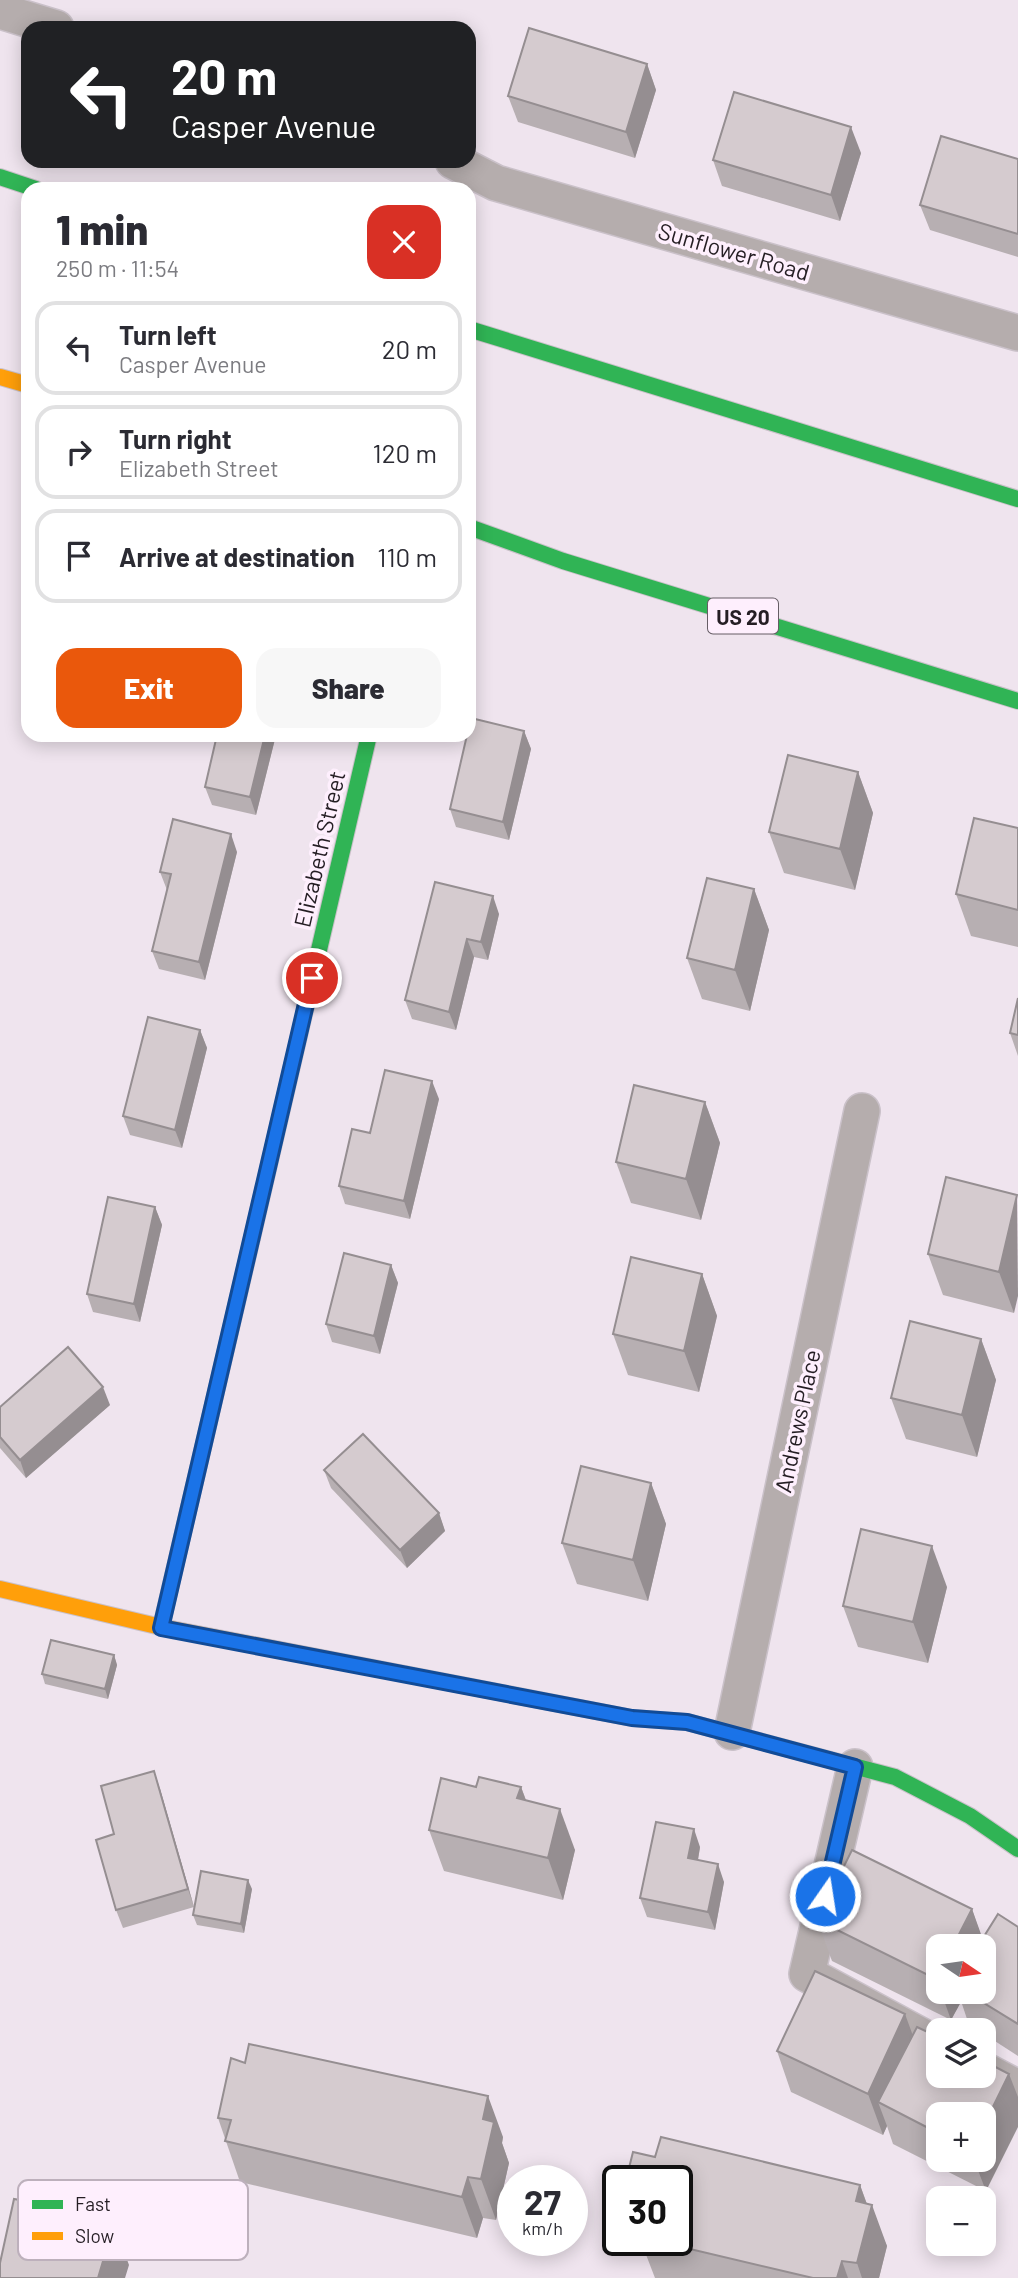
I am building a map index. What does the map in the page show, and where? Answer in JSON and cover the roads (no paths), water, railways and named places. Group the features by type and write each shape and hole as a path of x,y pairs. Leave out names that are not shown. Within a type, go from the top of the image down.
{"main road":[{"path":"0,177 21,184"},
{"path":"476,330 1018,499"},
{"path":"0,377 21,384"},
{"name":"US 20","path":"476,530 563,561 1018,701"},
{"name":"Elizabeth Street","path":"161,1628 367,742"},
{"path":"0,1589 161,1628 632,1718 687,1722 732,1732 895,1777 970,1816 1018,1849"}],"street":[{"path":"0,11 33,21"},
{"name":"Sunflower Road","path":"467,168 496,183 1018,333"},
{"name":"Andrews Place","path":"732,1732 862,1111"},
{"path":"855,1767 807,1974 926,2038"},
{"path":"996,2076 1018,2088"}]}
